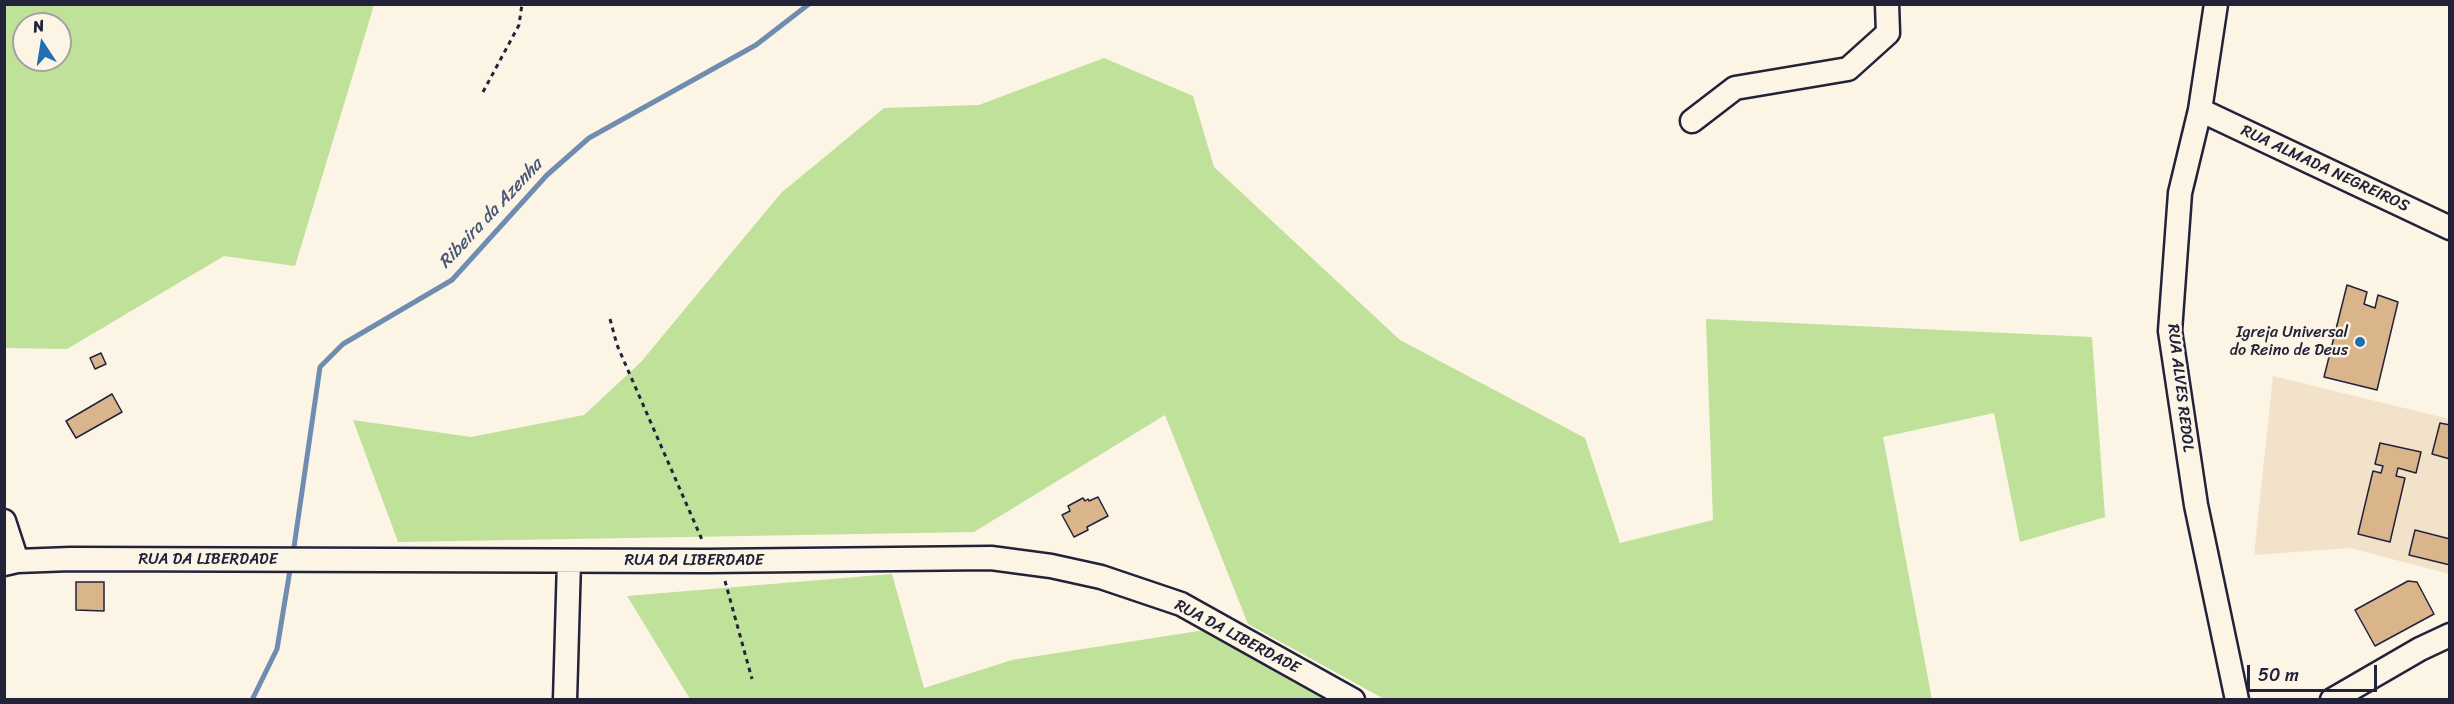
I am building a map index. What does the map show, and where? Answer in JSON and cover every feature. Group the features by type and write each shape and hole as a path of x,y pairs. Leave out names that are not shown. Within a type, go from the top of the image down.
{"street":[{"path":"1692,121 1735,88 1848,69 1888,33 1887,4"},
{"name":"RUA ALVES REDOL","path":"2216,4 2200,110 2180,193 2170,331 2196,505 2237,699"},
{"name":"RUA ALMADA NEGREIROS","path":"2200,110 2450,228"},
{"path":"4,521 11,562"},
{"name":"RUA DA LIBERDADE","path":"11,562 82,559 715,561 991,558 1061,568 1101,577 1181,604 1353,699"},
{"path":"565,699 569,561"},
{"path":"2332,699 2420,649 2450,635"},
{"path":"2420,649 2450,653"}],"path":[{"path":"483,92 519,25 522,4"},
{"path":"610,319 616,345 703,544 724,574 752,679"}],"shaded area":[{"path":"2273,376 2449,419 2449,574 2350,548 2254,555"}],"green space":[{"path":"5,4 374,5 295,266 224,256 67,349 5,348"},
{"path":"1104,58 1193,96 1214,167 1400,340 1585,438 1620,543 1713,520 1706,319 2092,337 2105,517 2020,542 1994,413 1883,437 1932,700 1384,699 1248,624 1165,415 974,532 398,542 353,420 471,437 584,415 641,362 781,193 884,108 979,105"},
{"path":"892,574 924,688 1012,660 1205,630 1328,699 690,699 627,596"}],"building":[{"name":"Igreja Universal do Reino de Deus","path":"2347,285 2367,292 2364,304 2375,308 2378,295 2398,302 2377,390 2324,377"},
{"path":"101,353 106,364 95,369 90,358"},
{"path":"112,394 122,412 76,438 66,421"},
{"path":"2440,423 2450,425 2450,459 2432,454"},
{"path":"2380,443 2421,452 2416,473 2398,468 2396,476 2405,478 2390,542 2358,534 2373,471 2381,473 2383,466 2375,464"},
{"path":"1098,497 1108,516 1074,537 1062,515 1070,511 1068,506 1083,498 1089,501"},
{"path":"2415,530 2450,539 2450,565 2409,555"},
{"path":"2408,581 2417,582 2434,614 2375,646 2355,610"},
{"path":"76,582 104,582 104,611 76,610"}],"waterway":[{"name":"Ribeira da Azenha","path":"294,547 320,367 343,344 452,280 547,175 589,138 756,45 809,4"},
{"name":"Ribeira da Azenha","path":"252,700 277,649 290,570"}],"place":[{"name":"Igreja Universal do Reino de Deus","path":"2360,342"}]}
